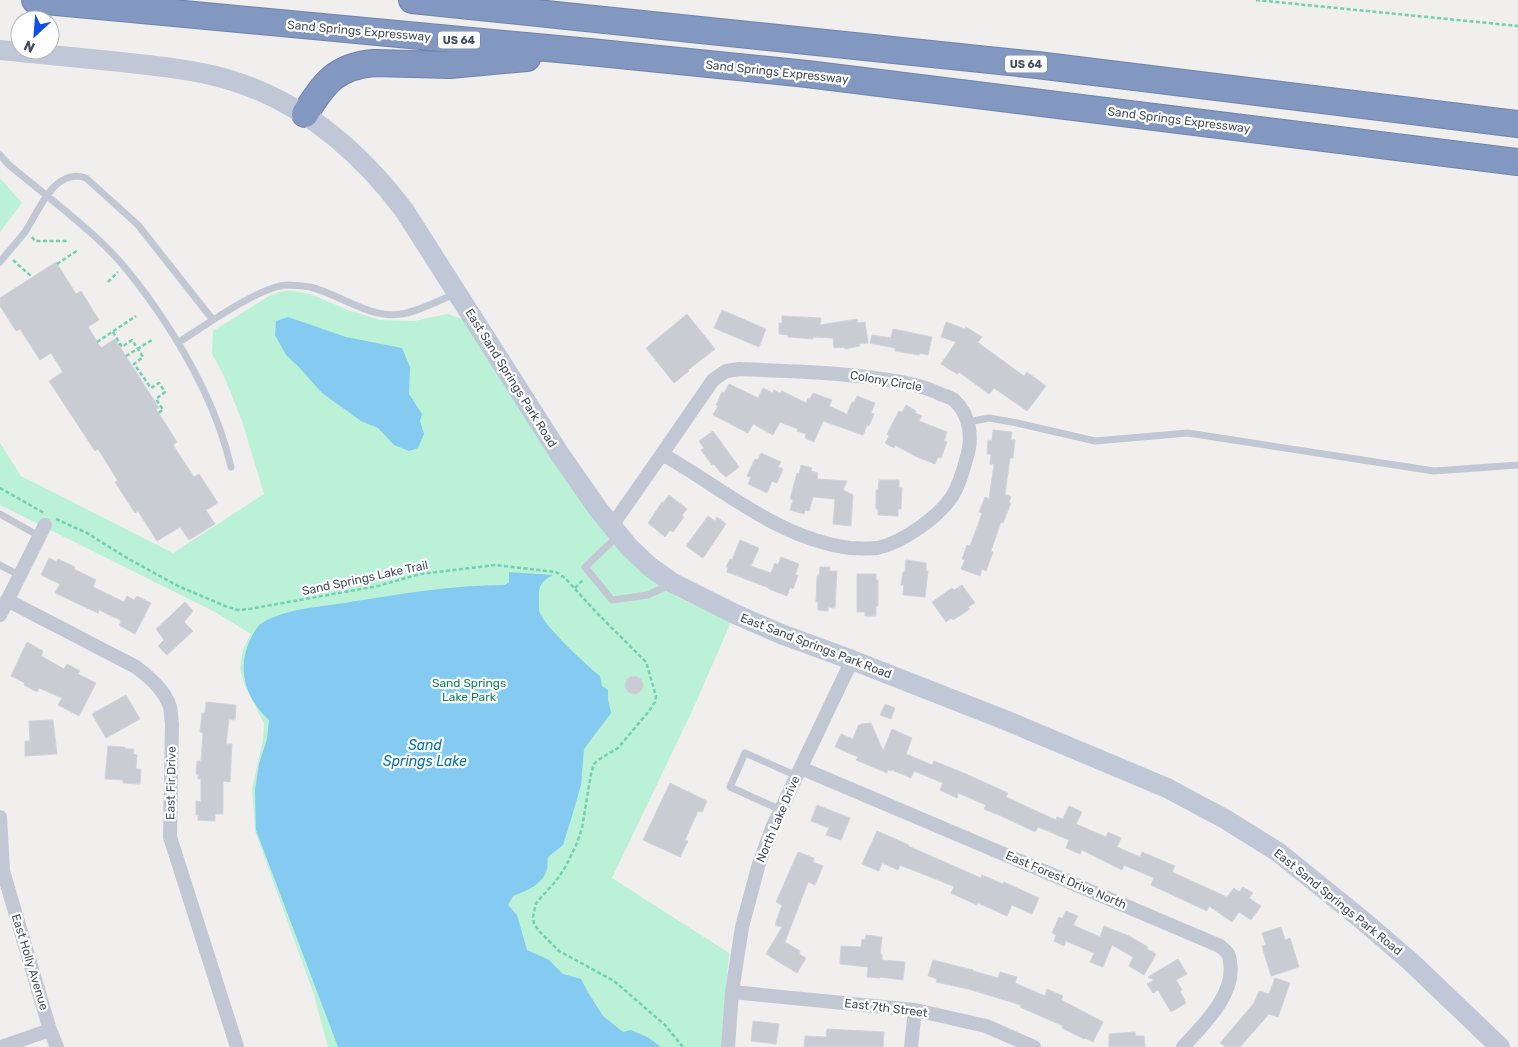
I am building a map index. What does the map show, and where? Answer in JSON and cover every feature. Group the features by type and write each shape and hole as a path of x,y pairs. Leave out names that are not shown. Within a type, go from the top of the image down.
{"highway":[{"name":"Sand Springs Expressway","path":"35,0 590,52 816,76 1518,162"},
{"name":"US 64","path":"412,0 1037,65 1518,124"},
{"path":"502,0 532,12"},
{"path":"305,114 319,91 333,78 351,67 361,64 450,65 590,52"}],"street":[{"name":"East Sand Springs Park Road","path":"0,50 193,71 224,78 262,92 305,114 361,159 386,186 404,210 559,454 615,531 649,566 673,583 735,614 781,634 1004,720 1167,788 1225,819 1278,852 1361,918 1410,961 1500,1047"},
{"name":"Colony Circle","path":"615,531 662,454 713,380 726,372 739,369 851,375 931,389 953,400 962,410 968,422 971,435 970,449 954,494 929,520 906,536 876,548 852,548 831,545 810,539 784,528 750,510 662,454"},
{"path":"0,614 42,531"},
{"name":"East Fir Drive","path":"7,600 136,667 149,676 163,692 170,706 172,723 170,837 238,1047"},
{"name":"North Lake Drive","path":"728,1047 732,992 742,927 758,867 781,810 852,660"},
{"name":"East Forest Drive North","path":"799,772 1220,946 1229,955 1231,966 1226,994 1184,1047"},
{"name":"East Holly Avenue","path":"0,817 1,871 50,1030 57,1047"},
{"name":"East 7th Street","path":"732,992 915,1010 986,1026 1034,1047"},
{"path":"911,1047 915,1010"},
{"path":"1,1047 50,1030"}],"lane":[{"path":"0,155 8,164 101,242 149,299 179,342 211,407 231,468"},
{"path":"0,262 25,231 46,196 66,177 77,175 86,178 138,225 213,320"},
{"path":"179,342 266,290 286,285 310,287 378,314 400,314 422,308 457,293"},
{"path":"968,422 989,418 1095,441 1188,433 1434,471 1518,464"},
{"path":"0,514 42,531"},
{"path":"615,531 585,567 612,600 648,595 673,583"},
{"path":"0,565 20,575"},
{"path":"781,810 730,787 745,753 799,772"}],"path":[{"path":"1256,0 1518,26"},
{"path":"25,231 35,241 68,241"},
{"path":"57,264 78,250"},
{"path":"6,254 32,277"},
{"path":"108,282 124,267"},
{"path":"97,342 136,316"},
{"path":"113,332 122,347 132,340 143,357 134,364 150,388 158,383 165,392 156,399 163,410 158,413"},
{"path":"126,356 152,340"},
{"name":"Sand Springs Lake Trail","path":"0,488 87,533 178,586 238,610 378,586 420,574 496,565 556,572 565,578 646,662 656,696 655,702 649,711 618,748 594,764 582,828 577,843 556,881 536,903 533,918 534,924 559,951 614,981 665,1026 683,1047"}],"green space":[{"path":"0,178 22,203 0,232"},
{"name":"Sand Springs Lake Park","path":"282,291 310,294 351,311 380,320 414,321 447,314 462,319 601,527 677,597 731,622 693,709 612,878 729,953 721,1047 328,1047 313,992 255,831 252,789 263,740 264,723 245,686 240,669 243,649 251,634 215,612 0,505 0,443 21,476 173,553 264,494 242,421 224,376 212,354 213,331 269,296"}],"water":[{"path":"288,317 346,337 402,348 410,367 409,394 422,414 420,421 424,434 418,448 409,451 394,445 378,428 361,421 322,393 286,355 275,335 276,321"},
{"name":"Sand Springs Lake","path":"509,572 553,575 540,586 539,611 542,618 557,635 600,676 602,686 608,690 611,713 584,749 581,785 563,845 548,857 547,869 542,879 533,887 513,896 508,905 517,915 527,950 549,960 563,974 581,979 603,1016 623,1032 631,1030 649,1038 661,1047 338,1047 256,830 255,790 259,764 267,739 269,720 254,702 245,682 244,660 246,649 260,624 282,614 427,590 505,585 509,582"}],"building":[{"path":"56,262 76,294 81,291 99,320 88,327 101,348 115,339 159,408 156,409 177,442 173,445 194,477 199,474 218,503 206,510 215,524 189,540 180,527 157,541 138,511 135,513 115,482 118,481 98,449 95,451 49,381 63,372 51,353 40,360 20,329 16,331 0,306 0,298"},
{"path":"722,310 766,329 759,347 714,328"},
{"path":"687,314 715,349 674,383 646,348"},
{"path":"782,316 821,318 820,325 857,319 858,323 865,322 868,343 845,349 844,347 834,348 833,338 788,337 788,335 779,334 779,323 782,323"},
{"path":"946,322 965,329 966,327 982,337 978,342 980,344 1024,376 1027,372 1046,386 1027,411 994,388 989,394 959,372 957,374 941,364 956,342 941,337"},
{"path":"893,329 932,337 928,355 895,351 895,348 870,343 872,335 891,338"},
{"path":"729,384 758,398 763,388 773,393 774,390 780,393 782,391 806,403 813,393 832,400 829,406 847,414 857,396 875,403 871,413 874,414 863,435 823,421 814,442 805,438 806,434 797,431 798,429 780,422 773,435 753,424 748,433 713,415 722,392 724,393"},
{"path":"906,405 922,416 919,421 947,432 944,441 947,442 941,458 938,457 935,464 895,445 894,448 885,443 889,436 887,434 899,411 902,412"},
{"path":"993,430 1012,432 1011,440 1015,440 1013,458 1010,458 1005,494 1011,497 1009,502 1011,503 1003,523 1001,522 986,571 982,569 980,576 961,569 965,560 962,559 967,545 970,546 982,513 979,512 985,497 989,499 994,464 990,464 991,454 987,454 988,440 992,441"},
{"path":"713,431 739,467 726,477 714,464 712,465 701,450 704,448 699,441"},
{"path":"761,453 781,462 778,467 783,469 777,483 772,481 767,493 748,484 751,477 747,476 755,459 758,460"},
{"path":"801,465 812,468 811,471 818,473 817,479 847,481 843,490 853,495 851,526 833,524 835,499 813,497 809,511 805,510 804,514 790,510 793,500 790,499"},
{"path":"879,480 899,480 899,488 902,488 901,509 898,509 898,516 878,515 878,509 876,509 876,490 878,490"},
{"path":"669,495 687,509 682,515 684,517 673,532 670,530 665,537 648,523"},
{"path":"708,516 715,521 717,517 726,524 703,558 686,546"},
{"path":"740,540 759,548 751,566 771,573 775,563 778,565 781,557 799,564 795,575 798,575 793,589 790,587 787,596 727,572 728,568 726,567 730,559 732,560"},
{"path":"49,558 57,562 58,559 75,567 74,569 96,580 93,587 124,602 127,596 134,600 137,596 151,603 135,634 119,625 120,620 99,610 98,613 55,593 60,584 41,575"},
{"path":"906,560 926,563 926,571 928,571 925,597 903,595 904,585 901,585"},
{"path":"820,567 830,567 829,571 837,571 835,608 828,607 828,611 818,610 818,602 816,602 817,576 819,576"},
{"path":"857,574 876,574 876,580 878,580 878,606 876,606 876,616 865,616 865,612 857,612"},
{"path":"962,585 975,603 968,607 970,609 953,620 951,618 946,622 932,602 952,588 954,590"},
{"path":"185,602 193,611 184,622 193,631 167,655 158,646 164,640 156,629"},
{"path":"27,642 43,651 41,656 64,669 67,664 80,671 78,674 96,683 79,716 58,705 62,698 39,688 37,692 11,676"},
{"path":"634,676 640,679 643,685 640,691 634,694 628,691 625,685 628,679"},
{"path":"126,695 140,719 106,738 92,714"},
{"path":"206,702 236,705 235,720 229,719 226,744 232,744 230,782 223,781 223,814 215,814 215,821 198,820 198,815 196,815 196,801 201,802 201,779 198,779 198,774 196,774 197,761 201,761 203,733 200,732 202,713 205,713"},
{"path":"885,704 895,708 891,719 880,715"},
{"path":"53,720 57,754 25,756 25,741 30,741 29,721"},
{"path":"871,723 883,751 892,729 912,738 906,754 932,765 934,761 966,774 1008,793 1006,797 1056,820 1057,817 1063,819 1069,806 1082,812 1076,824 1106,837 1108,832 1121,838 1117,847 1140,857 1142,852 1175,866 1172,872 1227,897 1234,888 1239,892 1243,887 1253,893 1249,898 1261,906 1251,920 1239,912 1232,922 1209,906 1207,911 1151,885 1154,878 1124,865 1122,870 1082,850 1080,854 1066,848 1069,840 1038,827 1035,832 984,809 986,805 958,793 957,798 940,790 943,783 914,771 911,778 892,770 888,770 887,773 856,760 858,757 835,747 841,734 853,739 858,726"},
{"path":"108,746 134,749 133,754 137,755 136,769 141,769 140,784 123,783 123,780 105,779"},
{"path":"670,783 707,801 702,812 698,811 685,840 688,841 680,857 643,840"},
{"path":"817,805 850,818 841,840 826,835 829,828 811,821"},
{"path":"877,831 981,878 982,875 1003,884 1004,882 1039,898 1032,914 1012,905 1007,916 978,903 977,905 951,893 953,886 900,865 898,870 882,863 879,871 862,864"},
{"path":"798,852 814,858 813,862 823,866 815,885 808,882 785,942 800,951 799,954 806,958 797,973 766,954 782,927 775,925 782,905 776,902"},
{"path":"1066,911 1078,916 1073,925 1100,937 1104,926 1129,936 1148,947 1147,949 1156,954 1144,975 1129,966 1133,957 1112,945 1103,967 1090,962 1094,953 1066,941 1064,946 1054,941 1056,935 1052,933 1059,917 1062,919"},
{"path":"1281,927 1285,940 1290,938 1299,967 1271,976 1262,946 1266,945 1262,933"},
{"path":"866,935 882,937 880,954 882,954 882,960 905,962 903,980 867,977 868,967 840,964 841,946 861,947 862,939 865,940"},
{"path":"1178,959 1187,974 1176,980 1182,990 1180,991 1186,1003 1171,1012 1158,990 1153,993 1147,984 1154,980 1148,977"},
{"path":"933,960 998,978 1000,972 1017,977 1015,983 1045,996 1047,989 1063,996 1061,1000 1103,1022 1093,1042 1084,1039 1062,1028 1063,1026 1020,1007 1021,1005 968,989 936,982 937,979 928,976"},
{"path":"1275,978 1290,983 1278,1017 1269,1014 1240,1047 1226,1047 1220,1043 1254,1003 1259,991 1269,994"},
{"path":"753,1021 779,1024 776,1044 751,1041"},
{"path":"827,1029 884,1032 883,1047 804,1047 805,1036 826,1037"},
{"path":"1135,1032 1136,1036 1144,1036 1145,1047 1109,1047 1109,1034"}]}
